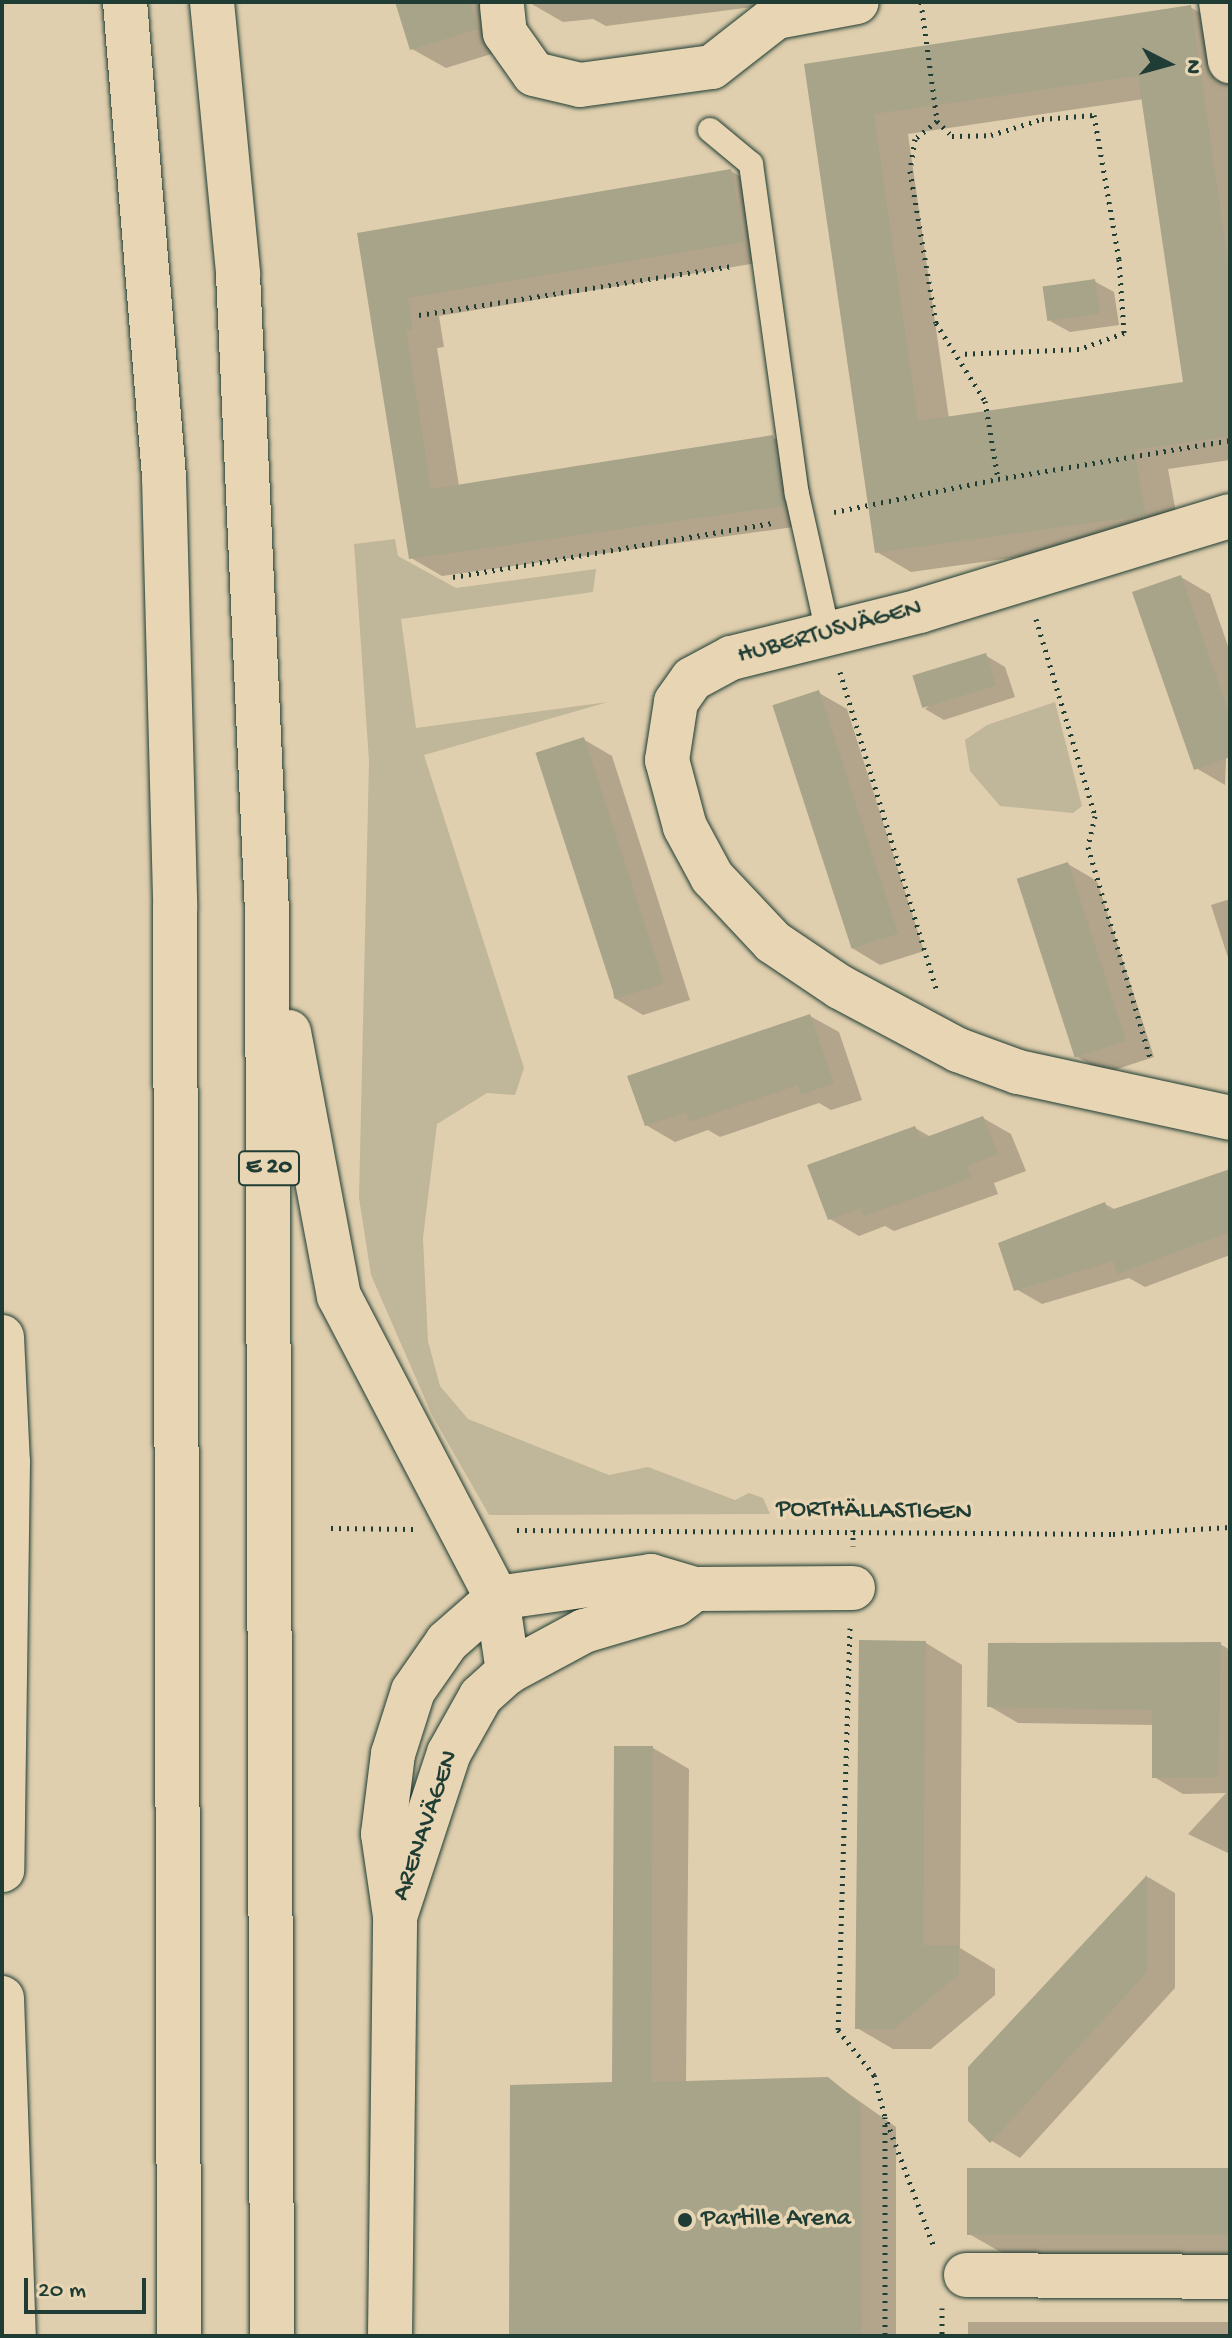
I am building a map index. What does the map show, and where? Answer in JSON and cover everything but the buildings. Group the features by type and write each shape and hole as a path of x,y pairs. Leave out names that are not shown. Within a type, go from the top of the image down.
{"main road":[{"path":"125,2 164,477 175,907 179,2336"},
{"name":"E 20","path":"212,2 238,274 267,912 272,2336"},
{"path":"502,6 505,33 526,66 554,83 580,85 712,67 776,17 807,5 857,2"},
{"path":"1221,2 1230,61"},
{"name":"HUBERTUSVÄGEN","path":"1230,516 1024,579 731,658 692,679 676,702 667,760 673,792 712,877 773,942 936,1039 1018,1072 1230,1118"},
{"path":"267,912 339,1296 497,1598 508,1672"},
{"path":"2,1337 8,1462 2,1870"},
{"name":"ARENAVÄGEN","path":"390,2336 395,1916 383,1834 397,1741 413,1691 447,1642 497,1598 651,1576 695,1589 852,1604"},
{"name":"ARENAVÄGEN","path":"395,1916 449,1753 481,1696 508,1672 584,1631 675,1604 695,1589"},
{"path":"2,1998 14,2336"},
{"path":"949,2276 1230,2277"}],"lane":[{"path":"710,130 751,164 802,518 828,633"}],"path":[{"path":"921,2 937,121 952,136 991,135 1042,119 1094,115 1119,259 1124,333 1079,349 958,354"},
{"path":"937,121 915,139 910,171 936,323 985,401 998,479"},
{"path":"419,315 765,261"},
{"path":"453,577 802,518 998,479 1230,440"},
{"path":"1024,579 1095,816 1091,860 1164,1106"},
{"path":"828,633 944,1015 936,1039"},
{"name":"PORTHÄLLASTIGEN","path":"517,1530 1113,1534 1230,1527"},
{"path":"331,1528 427,1529"},
{"path":"852,1604 838,2030 874,2075 885,2117 949,2276 942,2336"},
{"path":"885,2117 885,2336"}],"shaded area":[{"path":"395,539 398,556 456,588 596,569 593,592 401,619 416,728 608,702 424,755 524,1068 515,1095 487,1093 437,1124 423,1238 428,1341 440,1386 468,1419 609,1475 648,1467 735,1500 749,1493 763,1498 770,1514 489,1515 432,1415 371,1275 359,1198 369,761 354,544"},
{"path":"1055,702 1082,806 1073,813 1000,806 970,771 965,740 987,725"}],"place":[{"name":"Partille Arena","path":"685,2220"}]}
